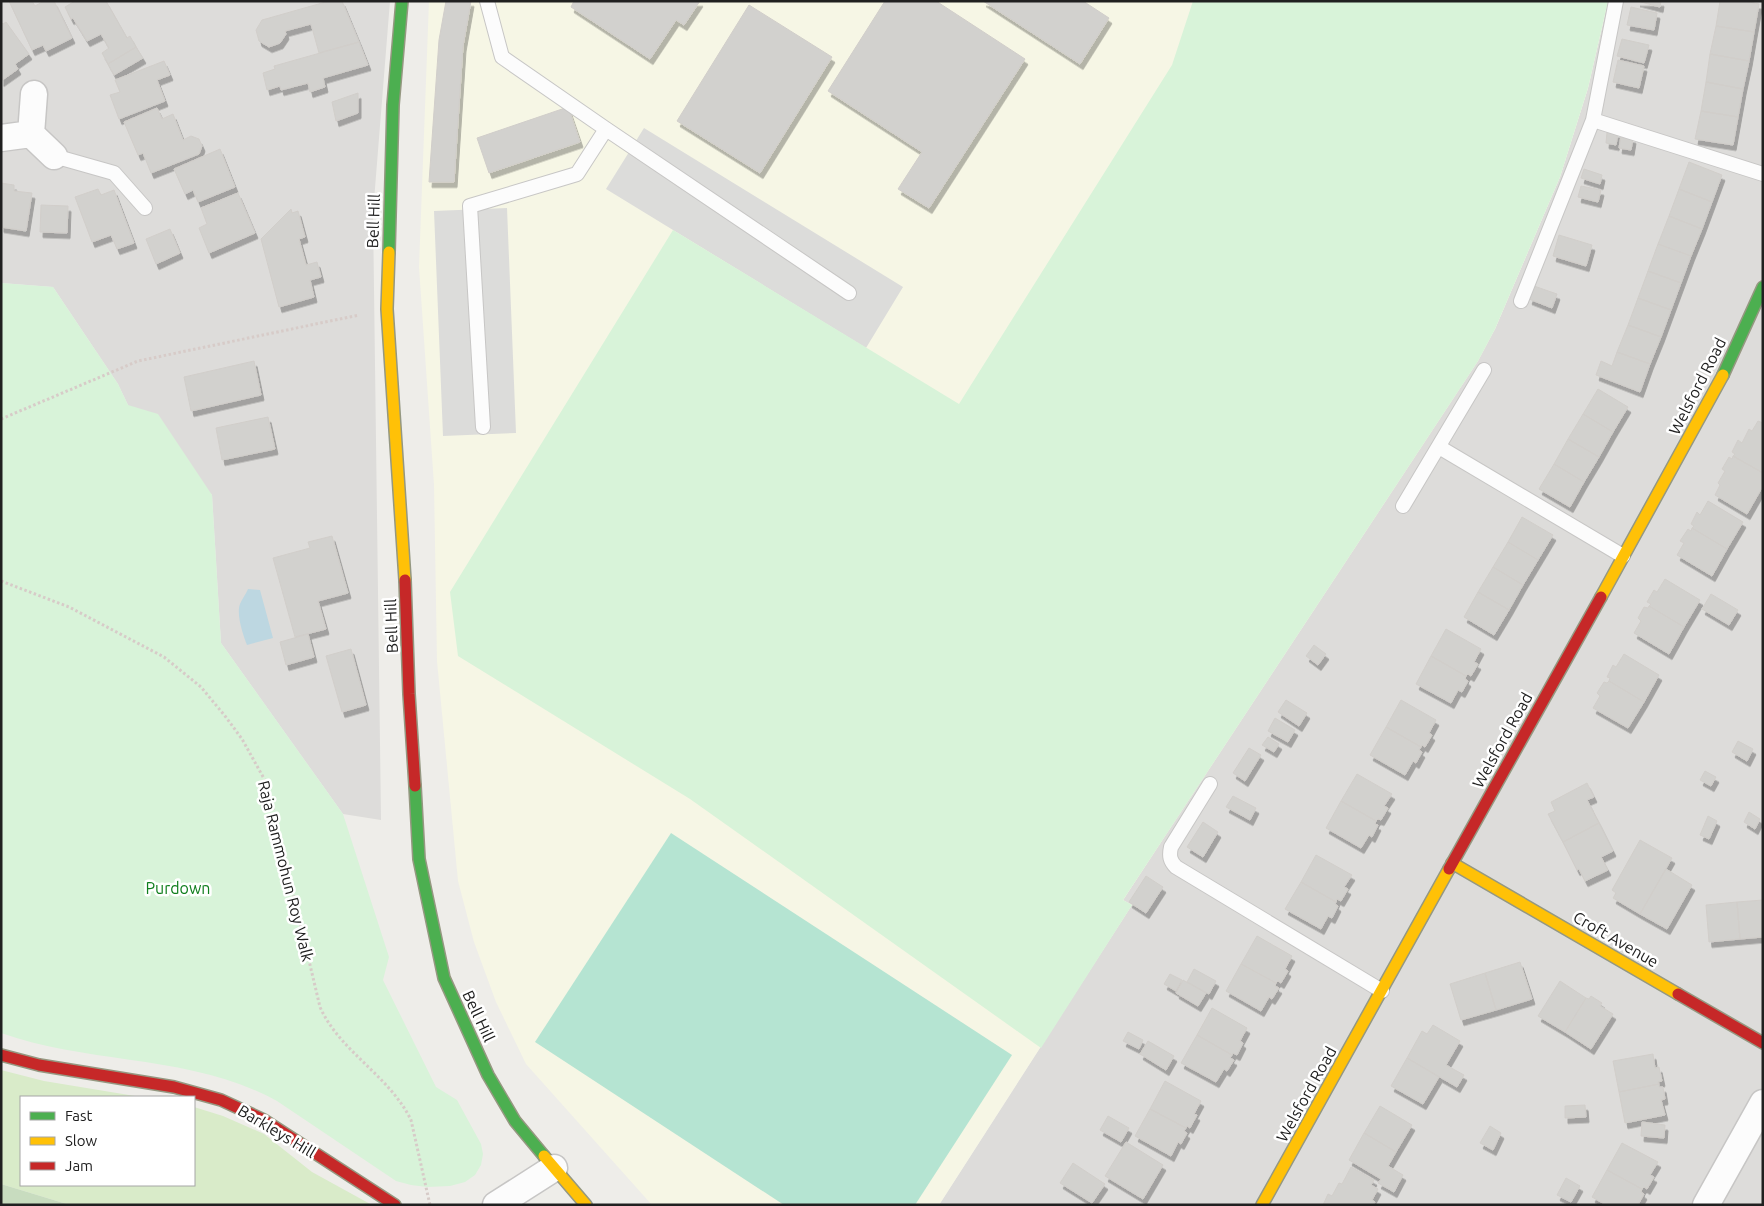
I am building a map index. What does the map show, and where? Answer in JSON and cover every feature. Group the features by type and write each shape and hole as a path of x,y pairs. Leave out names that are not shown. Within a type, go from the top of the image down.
{"street":[{"name":"Bell Hill","path":"402,1 393,105 387,309 406,590 409,694 419,860 444,978 488,1075 515,1121 586,1205"},
{"path":"31,134 34,94"},
{"path":"1,138 31,134"},
{"path":"31,134 54,156"},
{"name":"Welsford Road","path":"1262,1205 1716,390 1763,287"},
{"name":"Croft Avenue","path":"1452,863 1763,1043"},
{"name":"Barkleys Hill","path":"1,1055 39,1065 174,1087 221,1100 264,1120 395,1205"},
{"path":"1706,1205 1763,1104"},
{"path":"496,1205 554,1168"}],"lane":[{"path":"487,1 502,56 606,129 849,293"},
{"path":"1521,301 1593,120 1616,1"},
{"path":"1593,120 1763,174"},
{"path":"483,428 470,206 576,174 606,129"},
{"path":"54,156 114,173 145,208"},
{"path":"1403,506 1484,370"},
{"path":"1439,447 1623,556"},
{"path":"1210,784 1171,847 1170,858 1172,864 1382,991"}],"path":[{"path":"1,419 138,361 387,309"},
{"name":"Raja Rammohun Roy Walk","path":"1,581 69,607 164,657 200,688 242,739 267,784 320,1007 340,1039 392,1090 407,1112 411,1120 430,1205"}],"shaded area":[{"path":"1,1 390,1 373,213 381,820 343,814 221,643 212,495 128,405 118,384 53,287 1,283"},
{"path":"429,1 1608,1 1588,88 1560,177 1495,329 1478,361 1123,900 1132,905 939,1205 652,1205 526,1064 496,1002 474,942 458,881 437,661 434,485 419,267"},
{"path":"1608,1 1763,1 1763,1205 939,1205 1131,906 1123,900 1495,329 1560,177 1588,88"},
{"path":"644,128 903,287 866,348 606,189"},
{"path":"507,208 516,433 443,436 434,211"}],"green space":[{"path":"1193,1 1608,1 1588,88 1560,177 1495,329 1478,361 1123,900 1132,905 1041,1048 690,799 458,656 450,592 673,230 959,404 1172,65"},
{"name":"Purdown","path":"1,283 53,287 118,384 128,405 158,414 212,495 221,643 343,814 389,957 383,980 436,1087 457,1100 481,1144 483,1154 481,1165 475,1175 465,1182 450,1186 427,1187 396,1181 277,1101 244,1086 211,1075 176,1067 70,1051 1,1033"},
{"path":"671,833 1012,1055 915,1205 784,1205 535,1042"},
{"path":"1,1070 44,1081 135,1096 20,1096 20,1186 195,1186 195,1107 223,1116 264,1134 312,1172 372,1205 70,1205 1,1184"},
{"path":"1,1184 70,1205 1,1205"}],"water":[{"path":"248,589 260,590 273,638 247,645 239,619 239,608"}],"building":[{"path":"9,1 32,1 35,6 44,1 54,1 72,38 46,51 43,45 32,50"},
{"path":"75,1 106,1 127,38 130,36 136,47 108,64 102,53 109,48 101,34 87,41 73,18 71,19 65,7"},
{"path":"329,1 342,1 359,42 319,53 311,24 285,31 286,34 280,43 269,47 259,41 256,30 262,20"},
{"path":"446,1 471,1 463,46 454,182 429,182 439,40"},
{"path":"574,1 700,1 684,25 676,20 650,59 571,7"},
{"path":"885,1 936,1 1025,59 929,208 898,189 922,152 828,91"},
{"path":"983,1 1083,1 1109,18 1080,64"},
{"path":"1637,1 1661,1 1660,7"},
{"path":"1720,1 1744,1 1759,4 1754,32 1716,26"},
{"path":"749,5 832,57 760,173 677,121"},
{"path":"1631,7 1657,13 1654,30 1627,25"},
{"path":"1,22 3,24 6,22 29,54 15,64 18,69 1,81"},
{"path":"1716,26 1754,32 1749,61 1710,54"},
{"path":"1622,39 1649,45 1644,63 1617,56"},
{"path":"359,42 368,65 323,78 325,87 310,92 308,83 281,90 280,86 267,90 263,73 275,69 274,66"},
{"path":"136,47 143,58 114,75 108,64"},
{"path":"1710,54 1749,61 1743,89 1706,82"},
{"path":"1618,60 1644,66 1639,88 1613,82"},
{"path":"164,61 170,75 157,80 165,101 119,119 110,95 120,92 115,80"},
{"path":"1706,82 1743,89 1738,117 1701,111"},
{"path":"358,93 358,113 336,121 332,102"},
{"path":"568,107 580,142 489,173 477,138"},
{"path":"157,108 162,119 173,114 183,140 191,136 199,139 202,146 199,154 151,173 143,153 138,155 124,122"},
{"path":"1701,111 1738,117 1733,145 1695,139"},
{"path":"1607,132 1618,133 1616,145 1606,143"},
{"path":"1621,136 1633,138 1631,150 1619,148"},
{"path":"220,149 235,187 198,202 193,190 185,194 174,169"},
{"path":"1689,162 1722,175 1712,202 1679,189"},
{"path":"1584,169 1602,175 1600,184 1581,178"},
{"path":"1,183 14,185 14,191 32,193 26,231 1,227"},
{"path":"1581,186 1601,190 1598,202 1578,197"},
{"path":"98,189 101,195 114,190 134,243 117,249 111,235 92,242 75,197"},
{"path":"1679,189 1712,202 1702,229 1669,216"},
{"path":"238,193 255,233 209,253 199,228 207,224 201,208"},
{"path":"41,205 68,206 67,233 40,232"},
{"path":"291,209 292,213 298,211 305,237 299,239 306,265 317,262 321,277 310,280 314,297 279,307 261,239"},
{"path":"1669,216 1702,229 1691,256 1658,244"},
{"path":"170,229 180,253 156,264 146,239"},
{"path":"1559,235 1592,245 1586,266 1553,256"},
{"path":"1658,244 1691,256 1681,283 1648,271"},
{"path":"1648,271 1681,283 1671,310 1638,298"},
{"path":"1534,286 1557,294 1552,308 1529,299"},
{"path":"1638,298 1671,310 1661,337 1628,325"},
{"path":"1628,325 1661,337 1650,364 1617,352"},
{"path":"1617,352 1650,364 1640,392 1596,375 1601,361 1612,366"},
{"path":"254,361 261,395 191,411 184,377"},
{"path":"1598,389 1628,407 1613,432 1583,414"},
{"path":"1583,414 1613,432 1599,457 1568,439"},
{"path":"268,417 275,449 222,460 216,428"},
{"path":"1758,421 1763,423 1763,473 1733,456 1735,454 1732,452 1738,440 1742,443 1749,429 1752,431"},
{"path":"1568,439 1599,457 1584,482 1554,464"},
{"path":"1733,456 1763,473 1763,486 1747,514 1715,495 1720,485 1718,483 1725,471 1722,469 1729,457 1732,459"},
{"path":"1554,464 1584,482 1570,507 1539,489"},
{"path":"1708,501 1743,522 1727,549 1692,528 1694,526 1691,524 1697,512 1700,515"},
{"path":"1522,517 1553,535 1538,560 1508,542"},
{"path":"1692,528 1727,549 1712,576 1677,555 1684,543 1680,541 1688,529 1691,531"},
{"path":"332,536 348,593 318,601 326,629 295,637 273,558 310,548 308,542"},
{"path":"1508,542 1538,560 1523,585 1493,567"},
{"path":"1493,567 1523,585 1509,610 1478,592"},
{"path":"1665,579 1700,600 1684,627 1649,606 1651,604 1647,602 1654,590 1657,592"},
{"path":"1478,592 1509,610 1494,635 1464,617"},
{"path":"1711,594 1738,610 1729,625 1702,609"},
{"path":"1649,606 1684,627 1669,654 1634,633 1641,621 1638,618 1644,607 1648,608"},
{"path":"1446,629 1481,649 1474,662 1478,664 1471,676 1468,674 1466,676 1431,656"},
{"path":"308,634 314,657 286,665 280,642"},
{"path":"1314,645 1326,654 1318,665 1306,656"},
{"path":"351,649 366,705 342,712 326,656"},
{"path":"1624,654 1659,675 1644,702 1609,681 1610,678 1607,677 1613,665 1616,667"},
{"path":"1431,656 1466,676 1465,679 1468,681 1462,692 1458,690 1451,703 1416,684"},
{"path":"1609,681 1644,702 1628,728 1593,708 1600,696 1597,693 1604,682 1607,683"},
{"path":"1286,700 1307,713 1299,726 1278,712"},
{"path":"1401,700 1436,720 1429,733 1432,735 1425,747 1422,745 1421,747 1386,727"},
{"path":"1275,718 1295,730 1288,742 1268,731"},
{"path":"1386,727 1421,747 1419,750 1422,752 1416,763 1413,761 1405,775 1370,755"},
{"path":"1268,737 1279,744 1274,752 1262,745"},
{"path":"1738,741 1753,749 1747,761 1732,752"},
{"path":"1249,748 1261,755 1245,781 1233,773"},
{"path":"1705,771 1716,777 1711,786 1700,780"},
{"path":"1357,774 1392,794 1384,806 1388,808 1381,820 1378,819 1376,821 1341,801"},
{"path":"1587,783 1594,797 1587,800 1599,823 1563,842 1548,814 1555,811 1551,802"},
{"path":"1233,796 1256,808 1250,820 1226,807"},
{"path":"1341,801 1376,821 1375,824 1378,825 1372,837 1369,835 1361,848 1326,828"},
{"path":"1749,812 1760,819 1755,829 1744,822"},
{"path":"1708,816 1717,821 1709,839 1700,835"},
{"path":"1203,822 1218,832 1203,857 1187,847"},
{"path":"1599,823 1613,851 1601,857 1608,870 1585,881 1579,869 1577,870 1563,842"},
{"path":"1640,840 1672,858 1640,914 1613,898 1616,893 1612,890"},
{"path":"1316,855 1352,875 1344,887 1348,889 1341,901 1337,899 1336,902 1301,882"},
{"path":"1666,869 1692,885 1667,929 1640,914"},
{"path":"1146,876 1163,887 1146,913 1129,902"},
{"path":"1301,882 1336,902 1335,904 1338,906 1332,918 1328,916 1321,929 1285,909"},
{"path":"1763,900 1763,937 1740,939 1737,902"},
{"path":"1737,902 1740,939 1709,942 1706,905"},
{"path":"1257,936 1292,956 1285,969 1288,971 1281,983 1278,981 1276,983 1241,964"},
{"path":"1520,962 1532,999 1496,1010 1485,973"},
{"path":"1241,964 1276,983 1275,986 1279,988 1272,999 1269,997 1261,1011 1226,991"},
{"path":"1194,969 1216,981 1209,994 1187,982"},
{"path":"1485,973 1496,1010 1461,1020 1450,984"},
{"path":"1170,974 1182,980 1176,991 1164,984"},
{"path":"1183,980 1206,993 1198,1006 1176,993"},
{"path":"1560,981 1586,998 1565,1032 1538,1016"},
{"path":"1591,996 1602,1003 1600,1006 1613,1014 1591,1049 1565,1032 1586,998 1589,999"},
{"path":"1212,1008 1247,1028 1240,1041 1243,1043 1237,1055 1233,1053 1232,1055 1197,1035"},
{"path":"1433,1025 1460,1041 1446,1065 1464,1075 1457,1087 1407,1058 1422,1031 1427,1034"},
{"path":"1128,1032 1143,1040 1139,1049 1123,1041"},
{"path":"1197,1035 1232,1055 1230,1058 1234,1060 1227,1071 1224,1069 1216,1082 1181,1063"},
{"path":"1148,1041 1174,1056 1166,1070 1140,1054"},
{"path":"1653,1054 1655,1068 1659,1067 1662,1081 1658,1082 1659,1084 1619,1092 1613,1061"},
{"path":"1407,1058 1439,1077 1423,1104 1391,1086"},
{"path":"1165,1081 1201,1101 1194,1114 1197,1115 1190,1128 1187,1126 1186,1128 1150,1109"},
{"path":"1659,1084 1659,1087 1663,1087 1665,1099 1661,1100 1665,1115 1625,1123 1619,1092"},
{"path":"1585,1105 1586,1117 1565,1118 1565,1106"},
{"path":"1380,1106 1412,1125 1396,1152 1364,1133"},
{"path":"1150,1109 1186,1128 1184,1131 1187,1133 1181,1144 1178,1142 1171,1156 1135,1136"},
{"path":"1108,1116 1129,1128 1121,1142 1100,1130"},
{"path":"1642,1122 1665,1125 1664,1138 1641,1136"},
{"path":"1490,1126 1501,1133 1493,1150 1480,1143"},
{"path":"1364,1133 1396,1152 1388,1166 1403,1175 1394,1192 1378,1183 1381,1179 1349,1160"},
{"path":"1126,1142 1163,1165 1143,1199 1105,1176"},
{"path":"1622,1143 1658,1162 1650,1175 1654,1177 1647,1189 1644,1187 1642,1189 1607,1170"},
{"path":"1073,1163 1105,1184 1092,1203 1060,1183"},
{"path":"1351,1167 1374,1180 1371,1185 1378,1189 1372,1200 1375,1202 1373,1205 1323,1205 1328,1194 1332,1196 1339,1183 1342,1184"},
{"path":"1607,1170 1642,1189 1641,1192 1644,1194 1638,1205 1606,1205 1592,1197"},
{"path":"1566,1178 1580,1186 1571,1202 1557,1195"}],"traffic: fast":[{"path":"389,252 393,105 402,1"},
{"path":"1723,375 1763,287"},
{"path":"415,786 419,859 444,978 488,1075 515,1121 544,1156"}],"traffic: slow":[{"path":"389,252 387,309 405,580"},
{"path":"1601,597 1723,375"},
{"path":"1452,863 1678,994"},
{"path":"1262,1205 1449,869"},
{"path":"544,1156 586,1205"}],"traffic: jam":[{"path":"405,580 409,694 415,786"},
{"path":"1449,869 1601,597"},
{"path":"1678,994 1763,1043"},
{"path":"1,1055 39,1065 174,1087 221,1100 264,1120 395,1205"}]}
